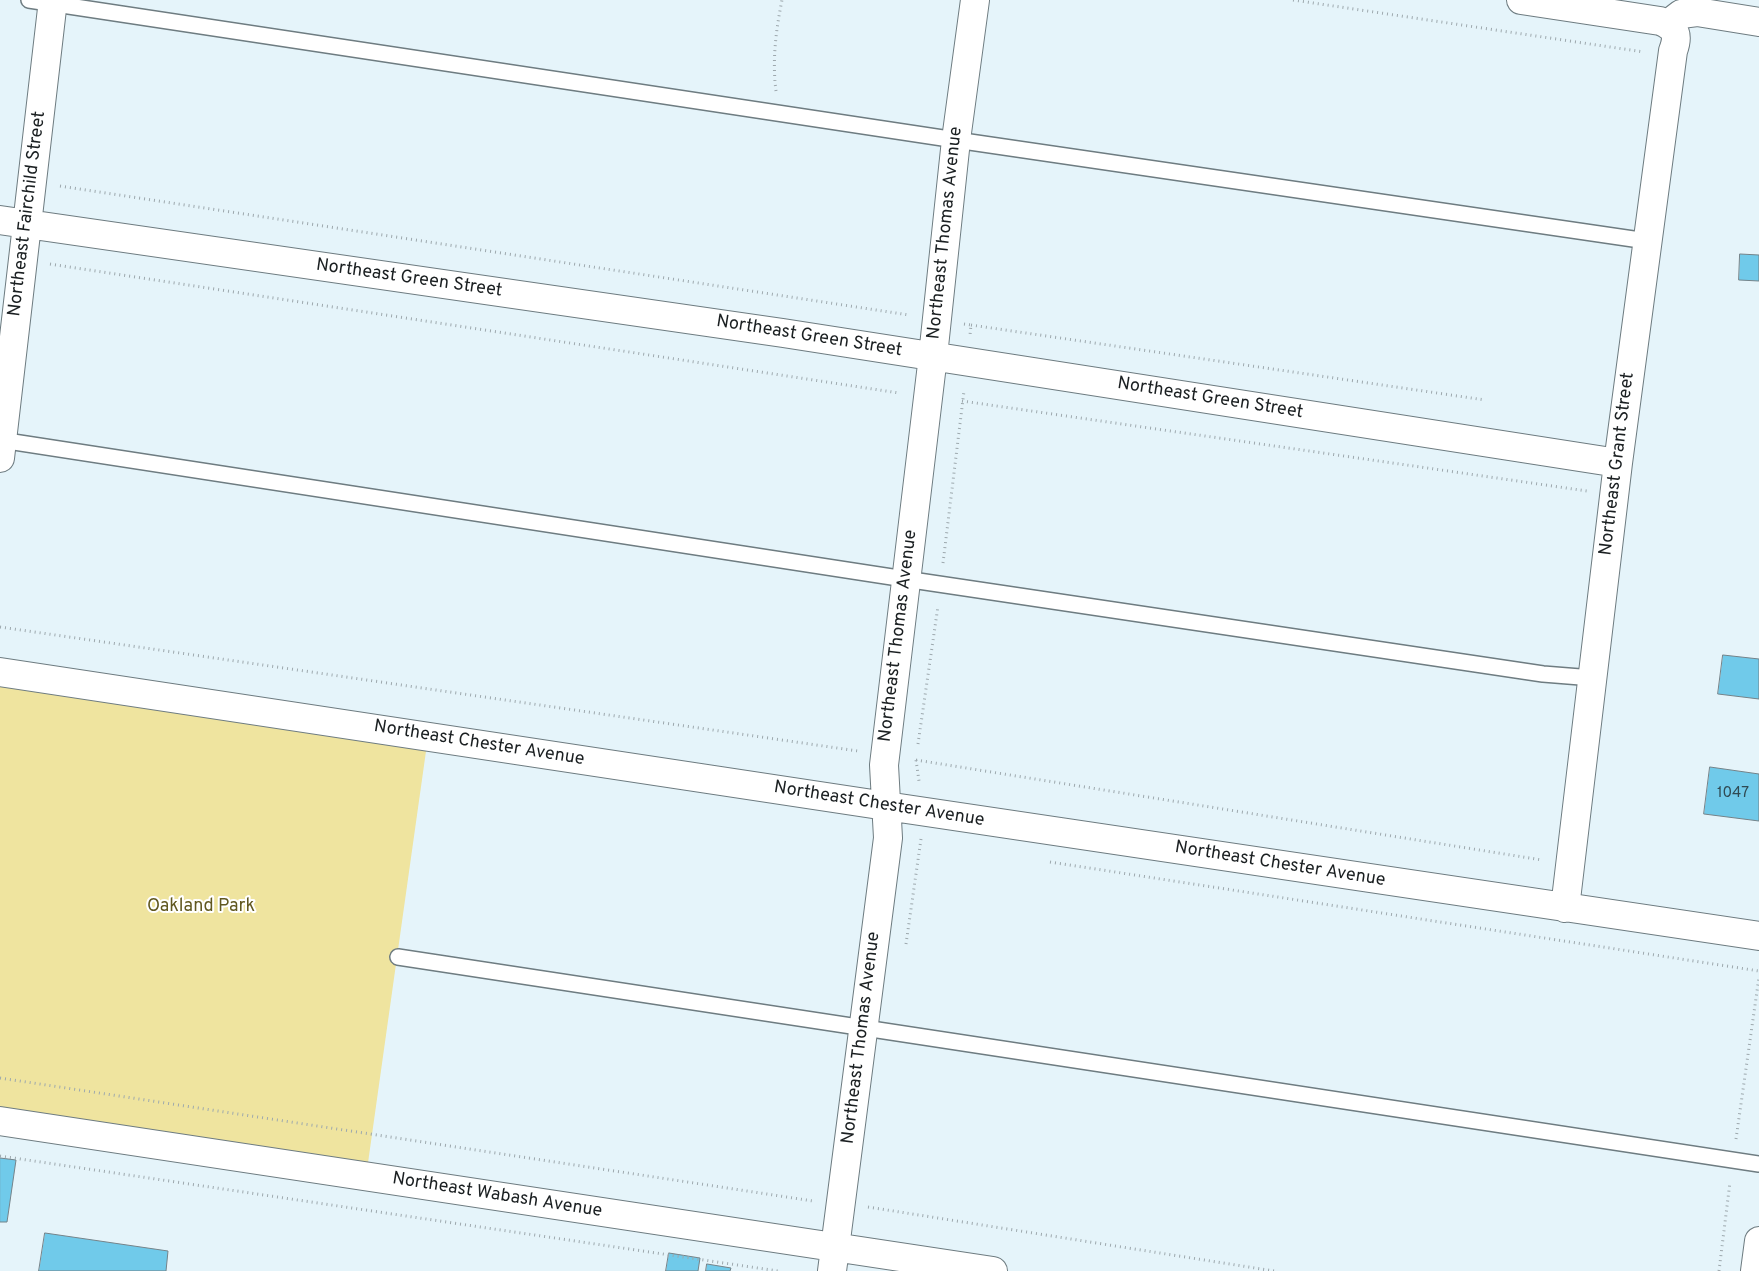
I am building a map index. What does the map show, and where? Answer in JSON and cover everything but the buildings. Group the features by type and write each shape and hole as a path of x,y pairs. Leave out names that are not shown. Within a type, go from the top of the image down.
{"street":[{"name":"Northeast Thomas Avenue","path":"834,1259 888,838 885,755 933,356 956,140 975,0"},
{"path":"1521,0 1566,3 1668,24 1681,14 1697,12 1759,22"},
{"name":"Northeast Fairchild Street","path":"1,446 32,182 45,1"},
{"name":"Northeast Grant Street","path":"1565,908 1614,494 1672,56 1676,42 1675,32 1668,24"},
{"name":"Northeast Green Street","path":"0,220 773,331 1618,463"},
{"name":"Northeast Chester Avenue","path":"0,672 1759,936"},
{"name":"Northeast Wabash Avenue","path":"0,1121 834,1259 864,1251 994,1271"},
{"path":"1755,1271 1759,1241"}],"lane":[{"path":"45,1 779,114 1647,242"},
{"path":"1,446 1543,674 1593,678"},
{"path":"398,957 1759,1164"}],"path":[{"path":"779,114 773,72 777,26 782,0"},
{"path":"1293,0 1672,56"},
{"path":"32,182 971,325 1485,400"},
{"path":"23,260 903,394 928,396 1596,493 1614,494"},
{"path":"906,947 921,842 923,811 916,760 941,584 971,325"},
{"path":"0,627 885,755 1570,864"},
{"path":"1719,1271 1759,977"},
{"path":"0,1078 815,1201 841,1203 1274,1271"},
{"path":"0,1156 778,1271"},
{"path":"864,1251 871,1198"}],"green space":[{"name":"Oakland Park","path":"0,672 428,737 366,1177 0,1121"}]}
